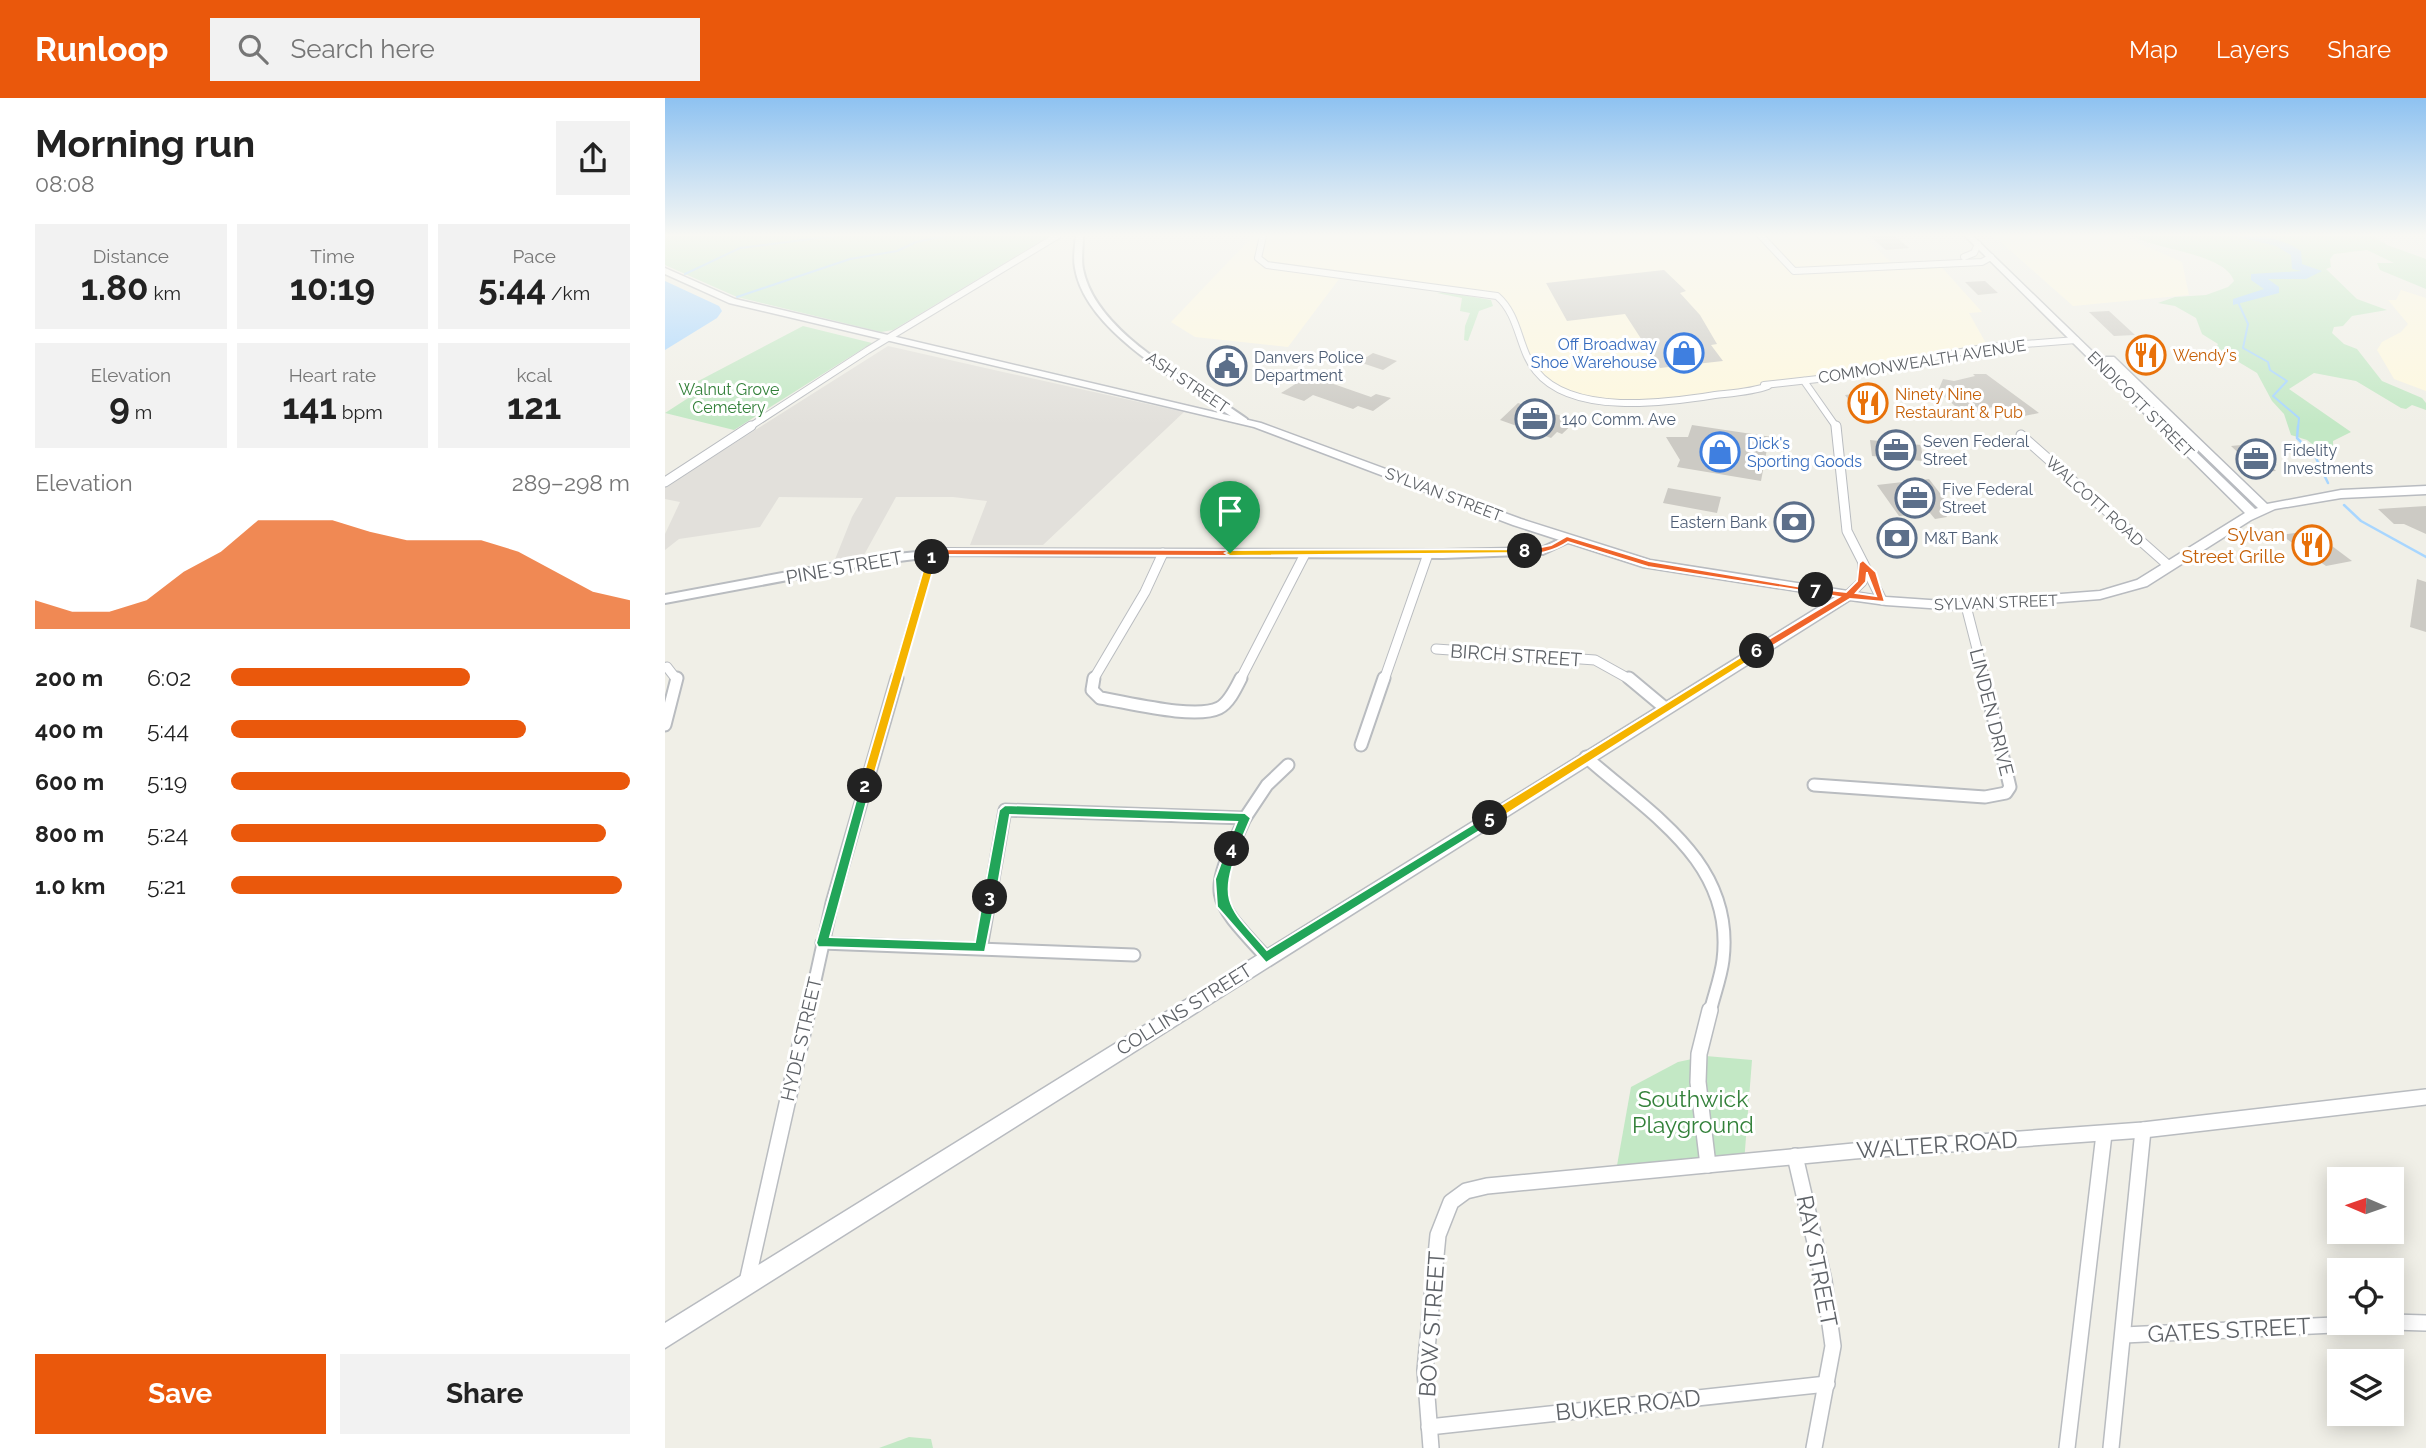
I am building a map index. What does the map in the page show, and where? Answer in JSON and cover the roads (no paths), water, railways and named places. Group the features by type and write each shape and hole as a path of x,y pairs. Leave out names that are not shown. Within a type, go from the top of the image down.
{"main road":[{"name":"SYLVAN STREET","path":"728,299 887,339 1244,421 1567,539 1648,564 1882,600 1966,606 2098,596 2142,583 2259,511 2341,494 2426,490"},
{"name":"ENDICOTT STREET","path":"2037,299 2191,455 2259,511"},
{"name":"ENDICOTT STREET","path":"2044,299 2253,496 2259,511"},
{"path":"2076,340 2088,339"},
{"path":"2191,455 2208,454"},
{"path":"2253,496 2288,503"},
{"path":"1798,588 1808,598 1815,615"},
{"name":"COLLINS STREET","path":"665,1336 1266,957 1848,595"}],"street":[{"path":"665,482 953,299"},
{"name":"ASH STREET","path":"1092,299 1107,320 1136,348 1244,421"},
{"name":"COMMONWEALTH AVENUE","path":"1501,299 1507,304 1531,364 1540,379 1563,394 1580,399 1621,403 1761,389 1988,347 2076,340"},
{"path":"1804,381 1837,427 1845,519 1851,543 1872,572 1882,600"},
{"name":"WALCOTT ROAD","path":"2021,435 2169,566"},
{"name":"PINE STREET","path":"665,599 868,561 933,553 1428,554 1543,551 1567,539"},
{"name":"HYDE STREET","path":"746,1285 822,943 933,553"},
{"path":"1163,553 1145,592 1093,680 1092,690 1100,698 1197,712 1219,708 1233,694 1305,554"},
{"path":"1361,745 1428,554"},
{"path":"1848,595 1861,582 1863,563"},
{"name":"LINDEN DRIVE","path":"1814,785 1985,797 2006,793 2010,787 2008,770 1966,606"},
{"name":"BIRCH STREET","path":"1436,649 1595,660 1621,672 1665,708"},
{"path":"665,725 677,678 667,667"},
{"path":"1587,757 1696,855 1716,888 1723,959 1699,1054 1698,1082 1708,1165"},
{"path":"1266,957 1223,907 1220,895 1226,864 1245,818 1267,785 1288,765"},
{"path":"981,948 1005,810 1245,818"},
{"path":"822,943 1134,955"},
{"name":"WALTER ROAD","path":"1451,1202 1466,1191 1487,1186 1795,1156 2103,1134 2426,1097"},
{"path":"2111,1448 2143,1130"},
{"path":"2067,1448 2103,1134"},
{"name":"RAY STREET","path":"1795,1156 1830,1316 1833,1346 1814,1448"},
{"name":"BOW STREET","path":"1431,1448 1425,1370 1439,1235 1451,1202"},
{"path":"2404,1322 2426,1323"},
{"name":"GATES STREET","path":"2123,1335 2327,1325"},
{"name":"BUKER ROAD","path":"1429,1427 1827,1384"}],"water":[{"path":"665,299 704,299 719,306 722,311 717,318 665,350"}],"waterway":[{"path":"2238,302 2247,299"},
{"path":"2238,302 2248,324 2243,348 2268,362 2270,370 2287,381 2273,396 2299,418 2298,428"},
{"path":"2298,426 2297,438 2315,456 2328,483"},
{"path":"2344,505 2361,521 2426,557"}],"place":[{"name":"Off Broadway Shoe Warehouse","path":"1684,353"},
{"name":"Wendy's","path":"2146,355"},
{"name":"Danvers Police Department","path":"1227,366"},
{"name":"Ninety Nine Restaurant & Pub","path":"1868,403"},
{"name":"140 Comm. Ave","path":"1535,419"},
{"name":"Seven Federal Street","path":"1896,450"},
{"name":"Dick's Sporting Goods","path":"1720,452"},
{"name":"Fidelity Investments","path":"2256,459"},
{"name":"Five Federal Street","path":"1915,498"},
{"name":"Eastern Bank","path":"1794,522"},
{"name":"M&T Bank","path":"1897,538"},
{"name":"Sylvan Street Grille","path":"2312,545"}],"park label":[{"name":"Walnut Grove Cemetery","path":"729,398"},
{"name":"Southwick Playground","path":"1693,1112"}]}
